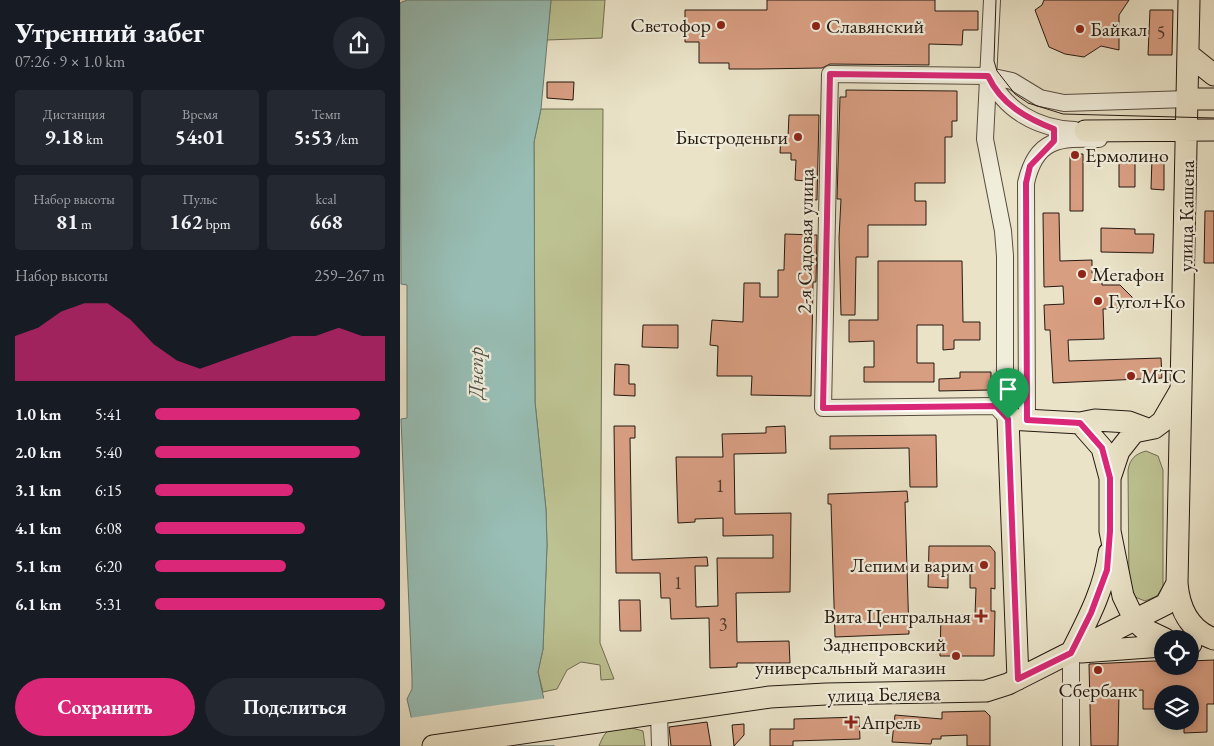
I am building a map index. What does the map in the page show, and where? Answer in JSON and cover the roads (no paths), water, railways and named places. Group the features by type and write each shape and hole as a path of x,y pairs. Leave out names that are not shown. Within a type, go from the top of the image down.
{"main road":[{"name":"улица Кашена","path":"1189,0 1188,134 1177,583 1180,606 1190,622 1214,641"},
{"path":"1189,55 1214,75"},
{"path":"1188,99 1214,99"},
{"path":"1085,130 1188,134 1214,130"},
{"path":"1110,478 1119,451 1134,432 1150,428 1170,412 1182,386"},
{"path":"1018,679 1017,420 1080,423 1095,420 1129,422 1150,428 1166,439 1181,463"},
{"path":"1071,653 1091,613 1107,570 1110,531 1110,478 1102,448 1080,423"},
{"path":"1110,531 1118,581 1135,621 1144,629 1154,634"},
{"path":"1071,653 1166,604 1177,583"},
{"path":"1199,643 1214,641"},
{"name":"улица Беляева","path":"433,746 786,696 975,693 997,688 1071,653 1154,647"}],"street":[{"path":"992,0 985,139 1003,231 1005,256 1005,387 1017,420"},
{"name":"2-я Садовая улица","path":"988,76 830,74 823,408 996,406 1017,420"},
{"path":"988,76 1012,82 1040,98 1064,103 1188,99"},
{"path":"988,76 994,89 1012,107 1054,135 1071,138 1188,134"},
{"path":"1017,420 1026,183 1030,166 1054,135 1085,130"},
{"path":"1071,653 1071,746"},
{"path":"659,714 660,746"}],"water":[{"name":"Днепр","path":"407,0 551,0 541,109 534,142 535,402 546,510 547,545 543,649 538,672 554,746 418,746 407,699 412,689 412,677 401,419 407,418 407,285 401,284 400,3"}],"tram line":[{"path":"996,0 994,61 997,71 1015,94 1028,103 1063,114 1214,118"}],"place":[{"name":"Светофор","path":"721,25"},
{"name":"Славянский","path":"816,26"},
{"name":"Байкал","path":"1080,29"},
{"name":"Быстроденьги","path":"798,137"},
{"name":"Ермолино","path":"1075,155"},
{"name":"Мегафон","path":"1082,274"},
{"name":"Гугол+Ко","path":"1098,301"},
{"name":"МТС","path":"1131,376"},
{"name":"Лепим и варим","path":"984,565"},
{"name":"Вита Центральная","path":"981,616"},
{"name":"Заднепровский универсальный магазин","path":"956,656"},
{"name":"Сбербанк","path":"1098,670"},
{"name":"Апрель","path":"851,722"}]}
